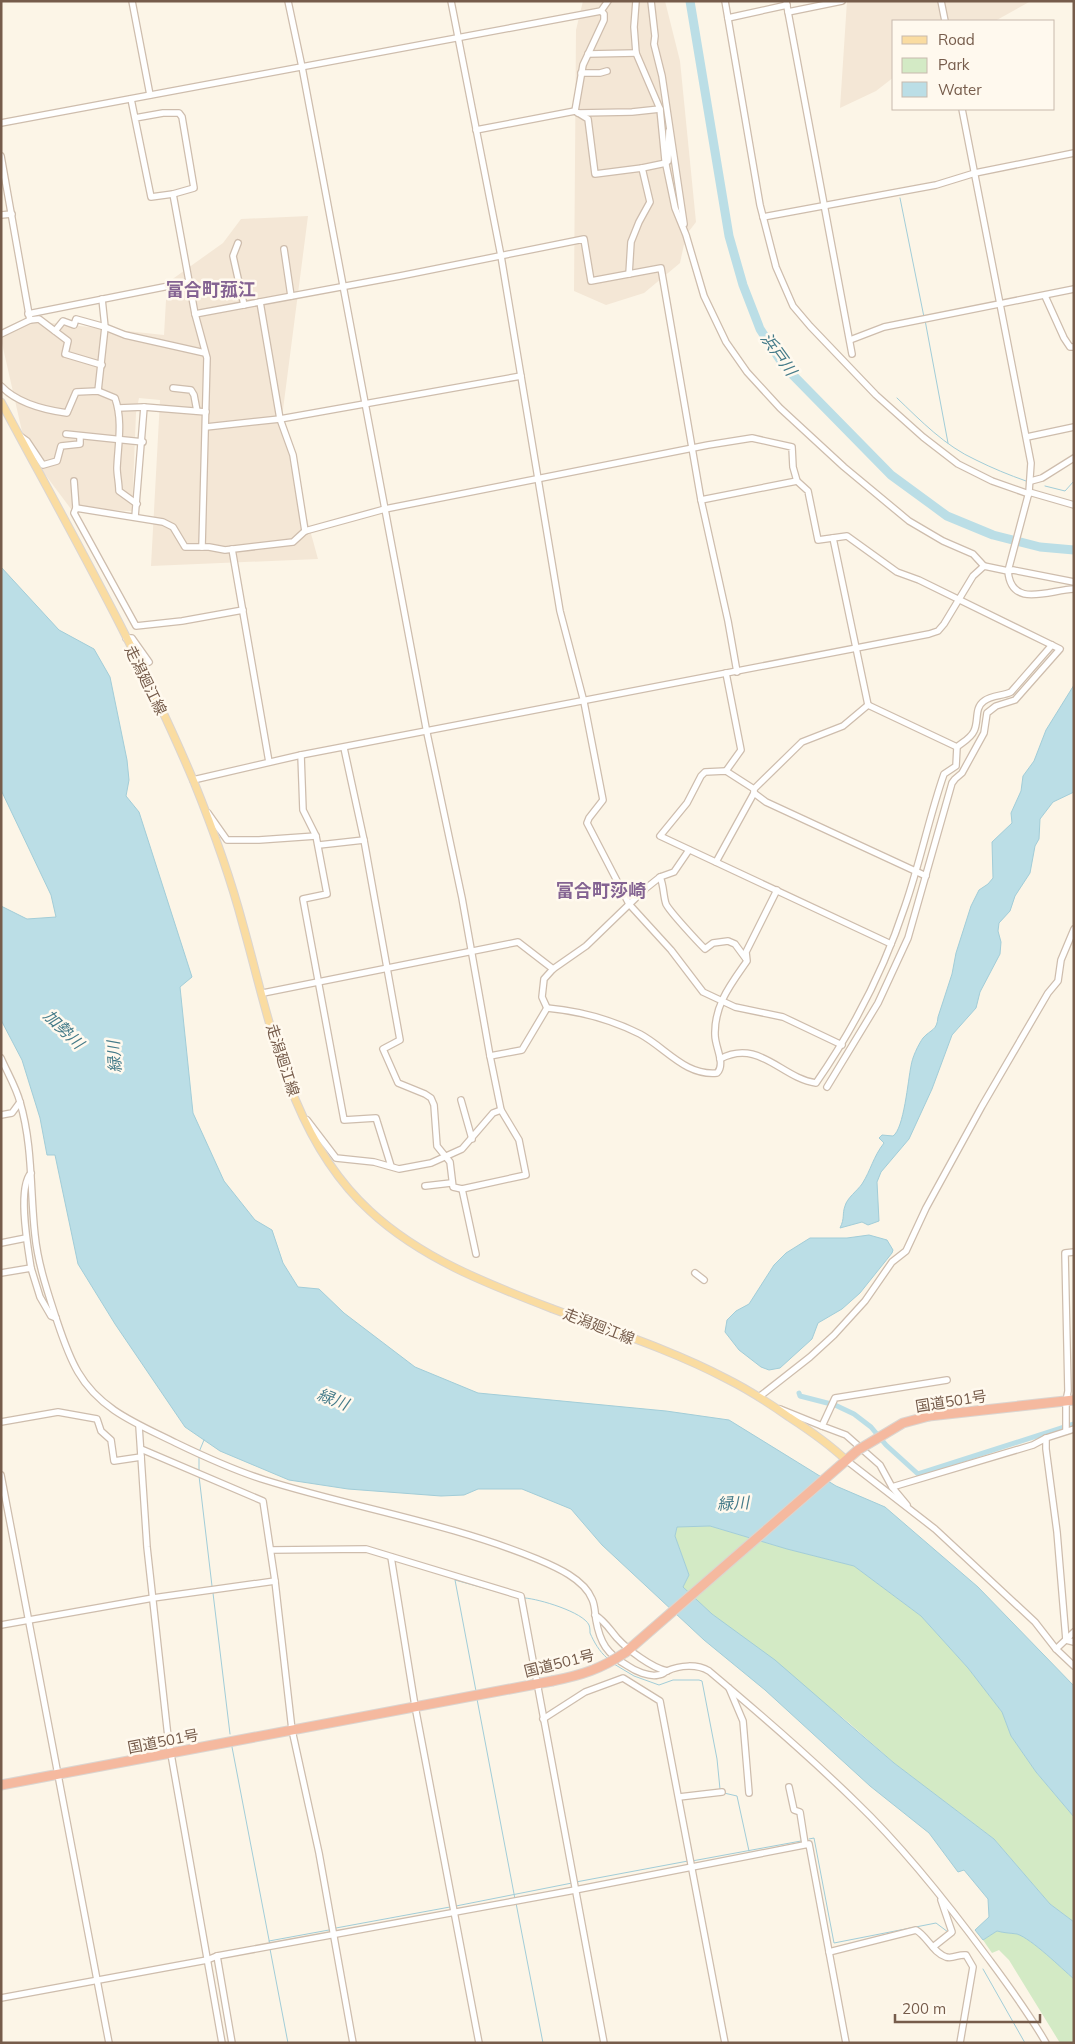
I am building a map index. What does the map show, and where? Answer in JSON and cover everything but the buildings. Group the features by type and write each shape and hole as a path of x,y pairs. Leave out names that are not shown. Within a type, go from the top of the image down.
{"highway":[{"name":"国道501号","path":"1,1785 585,1674 600,1668 630,1649 858,1450 897,1426 928,1416 1070,1400"}],"main road":[{"name":"走潟廻江線","path":"1,402 126,638 193,780 231,883 283,1067 315,1143 346,1187 385,1224 420,1249 480,1280 686,1359 730,1380 759,1397 831,1446 845,1462"}],"street":[{"path":"132,1 150,95"},
{"path":"288,1 427,733 462,898 490,1056 501,1110 519,1140 526,1175 462,1189 453,1187 451,1183 450,1162 437,1146 434,1105 431,1098 426,1094 398,1083 383,1050 400,1040 364,840 344,748"},
{"path":"450,1 501,256 560,611 584,702 603,800 587,823 629,904 671,950 703,992 736,1007 783,1018 842,1046"},
{"path":"1,123 601,10 608,1"},
{"path":"636,1 634,27 636,53 660,110 666,165 676,208 686,234 704,296 726,342 747,372 815,441 902,516 922,530 973,554 982,564 1008,571 1014,570 1074,582"},
{"path":"651,1 655,36 654,44 662,76 686,234"},
{"path":"725,1 764,217 776,267 793,306 829,347 876,395 923,437 958,464 992,481 1074,505"},
{"path":"728,18 787,7 842,1"},
{"path":"941,1 946,20"},
{"path":"787,7 826,207 852,354"},
{"path":"576,112 581,73 604,20 604,14 601,10"},
{"path":"588,54 636,53"},
{"path":"581,73 607,71"},
{"path":"131,99 151,197 192,189 195,186 182,117 179,113 173,112 135,118"},
{"path":"476,130 576,112 660,110"},
{"path":"962,110 1032,463 1029,493 1009,563 1008,571 1011,585 1015,590 1023,594 1074,589"},
{"path":"576,112 588,119 595,174 666,165"},
{"path":"666,165 669,151 667,138 670,126"},
{"path":"764,217 826,207 936,185 975,173 1074,153"},
{"path":"1,156 29,317"},
{"path":"629,274 631,242 650,202 642,168"},
{"path":"173,194 195,314 205,353 206,427 202,547"},
{"path":"1,215 12,214"},
{"path":"195,314 584,239 591,281 661,268 692,449 737,672"},
{"path":"238,243 233,256 244,305"},
{"path":"284,249 291,296"},
{"path":"1,334 24,324 29,317 102,299 189,282"},
{"path":"850,340 884,327 1074,289"},
{"path":"1044,296 1064,338 1070,347 1074,347"},
{"path":"98,391 105,327 102,299"},
{"path":"260,302 280,419 293,455 305,531"},
{"path":"29,317 39,319 68,341 65,354 102,366"},
{"path":"55,331 63,321 74,325 76,319 125,335 205,353"},
{"path":"206,427 280,419 521,376"},
{"path":"1,386 8,394 27,402 51,411 67,413 76,392 98,391 115,398 118,408 120,439 117,469 119,491 137,504"},
{"path":"173,388 191,390 194,395 197,411"},
{"path":"118,408 144,407 206,412"},
{"path":"135,517 144,407"},
{"path":"1027,437 1074,427"},
{"path":"66,434 142,442"},
{"path":"19,435 27,441 43,464 57,461 61,446 80,444 80,436"},
{"path":"76,508 163,522 173,528 185,547 232,549 293,542 305,531 385,510 752,438 792,447 793,468 797,480 808,491 818,540 847,536 896,572 919,580 1060,649 1015,700 996,706 987,713 984,733 962,773 954,778 952,783 908,938 892,975 863,1031 827,1087"},
{"path":"1031,481 1042,478 1074,458"},
{"path":"702,500 797,480"},
{"path":"74,481 76,508 74,513 136,626 182,621 243,610"},
{"path":"833,538 868,705"},
{"path":"232,549 269,762"},
{"path":"193,780 301,755 427,733 929,634 938,631 944,624 982,564"},
{"path":"126,638 129,637 135,641 150,662"},
{"path":"720,1059 729,1054 761,1055 797,1077 816,1083 842,1046 863,1009 892,944 916,871 944,774 956,766 957,747 974,732 978,708 988,699 1011,692 1052,645"},
{"path":"726,673 741,750 726,771"},
{"path":"868,705 957,747"},
{"path":"716,862 754,791 802,742 843,726 868,705"},
{"path":"301,755 303,810 319,845 327,894 304,899 344,1120 376,1118 391,1166"},
{"path":"892,944 660,836 687,803 700,776 709,771 726,771 766,802 926,876"},
{"path":"204,808 227,840 316,836"},
{"path":"319,845 364,840"},
{"path":"547,1008 542,997 544,979 553,969 586,946 660,877 674,872 689,850"},
{"path":"660,877 664,885 666,904 699,943 705,948 713,943 728,940 742,951 747,960"},
{"path":"547,1008 577,1011 618,1024 641,1035 686,1068 698,1072 717,1073 720,1070 720,1059 715,1035 716,1019 721,999 747,960 746,952 776,890"},
{"path":"759,1397 810,1357 834,1335 865,1301 892,1262 906,1251 926,1208 982,1106 1048,993 1058,981 1061,960 1074,929"},
{"path":"263,993 518,942 553,969"},
{"path":"490,1056 522,1050 547,1008"},
{"path":"1,1058 20,1102 30,1156 34,1234 39,1261 56,1318 72,1361 89,1389 106,1405 139,1426 204,1457 264,1480 456,1531 539,1560 569,1575 583,1586 592,1600 600,1640 606,1649 627,1666 649,1675 659,1675 667,1671 690,1666 701,1666 729,1688 857,1802 940,1896 1014,1993 1046,2043"},
{"path":"461,1100 472,1139"},
{"path":"1,1115 12,1113 20,1102"},
{"path":"300,1110 336,1158 374,1162 399,1169 431,1163 462,1149 493,1113 501,1110"},
{"path":"31,1173 28,1176 24,1204 26,1238 31,1268 40,1297 51,1316 56,1318"},
{"path":"425,1186 451,1183"},
{"path":"462,1189 476,1254"},
{"path":"1,1243 26,1238"},
{"path":"1066,1428 1070,1400 1068,1391 1065,1253 1074,1252"},
{"path":"1,1273 31,1268"},
{"path":"695,1273 704,1280"},
{"path":"822,1426 835,1398 947,1380"},
{"path":"772,1406 846,1434 880,1465 892,1487 909,1508"},
{"path":"1,1422 58,1412 97,1419 101,1431 111,1440 114,1461 141,1457"},
{"path":"139,1426 146,1547 171,1754 222,2043"},
{"path":"892,1487 1033,1445 1066,1428 1074,1429"},
{"path":"1046,1438 1058,1532 1066,1640"},
{"path":"141,1449 263,1501 275,1581 292,1730 319,1854 353,2043"},
{"path":"845,1462 935,1529 1017,1604 1035,1622 1056,1649 1074,1666"},
{"path":"1,1475 109,2043"},
{"path":"271,1550 366,1549 521,1596 604,2043"},
{"path":"391,1557 415,1706 479,2043"},
{"path":"1,1625 153,1598 275,1581"},
{"path":"595,1615 604,1620 630,1649 660,1669 667,1671"},
{"path":"1056,1649 1074,1632"},
{"path":"1066,1640 1074,1642"},
{"path":"543,1720 585,1692 623,1678 660,1701 693,1866 725,2043"},
{"path":"729,1688 742,1721 749,1794"},
{"path":"789,1787 794,1810 800,1812 806,1844 809,1844 846,2043"},
{"path":"679,1797 722,1792"},
{"path":"1,1998 806,1844"},
{"path":"933,1947 952,1932 940,1896"},
{"path":"829,1952 916,1930 944,1956 953,1958 962,1954 966,1955 973,1967 960,2043"},
{"path":"217,1956 232,2043"}],"shaded area":[{"path":"583,1 665,1 680,61 696,222 686,235 680,263 644,293 606,305 574,291 576,30"},
{"path":"847,1 1031,1 997,20 892,20 892,79 876,91 840,108"},
{"path":"308,216 281,425 318,559 151,566 160,400 139,398 136,413 132,511 71,509 26,449 1,339 24,320 164,335 167,283 223,243 241,219"}],"green space":[{"path":"710,1526 787,1549 854,1566 921,1616 968,1668 1002,1712 1011,1736 1036,1772 1074,1817 1074,1922 1050,1904 994,1839 894,1763 848,1722 712,1614 683,1587 689,1575 675,1536 677,1527"},
{"path":"997,1931 1017,1934 1023,1937 1074,1979 1074,2043 1060,2043 1009,1960 999,1950 992,1953 983,1940"}],"water":[{"path":"1,567 59,630 94,649 110,677 127,760 129,780 126,796 139,812 192,977 180,987 193,1113 224,1181 255,1220 272,1230 283,1263 298,1287 319,1289 344,1313 415,1367 478,1393 666,1411 729,1420 836,1486 885,1507 978,1587 1074,1686 1074,1817 1036,1772 1011,1736 1002,1712 968,1668 921,1616 854,1566 787,1549 710,1526 677,1527 675,1536 689,1575 683,1587 712,1614 775,1660 894,1763 994,1839 1050,1904 1074,1922 1074,1979 1038,1948 1017,1934 997,1931 983,1940 975,1930 989,1917 988,1899 964,1870 958,1872 929,1833 870,1786 765,1690 704,1640 602,1545 571,1509 522,1489 478,1489 464,1495 441,1496 348,1489 289,1480 220,1451 185,1427 115,1324 78,1264 55,1155 47,1155 40,1118 22,1060 1,1020 1,906 27,919 56,917 51,895 1,790"},
{"path":"1074,685 1074,792 1053,802 1040,819 1039,839 1035,846 1030,873 1015,896 1010,911 999,923 1000,954 980,992 976,1008 952,1035 932,1089 909,1139 881,1172 877,1182 879,1221 868,1225 862,1222 840,1228 846,1203 862,1184 884,1143 879,1138 882,1135 893,1136 897,1132 903,1114 914,1055 923,1038 936,1025 971,906 979,890 993,878 992,842 1012,823 1011,813 1021,791 1023,776 1034,761 1046,730"},
{"path":"869,1235 887,1240 893,1250 892,1253 860,1293 842,1309 818,1323 812,1339 780,1368 769,1370 761,1367 739,1350 725,1332 727,1320 736,1311 749,1304 774,1265 786,1253 810,1238 847,1238"}],"waterway":[{"name":"浜戸川","path":"690,1 729,236 743,285 760,329 784,366 891,475 947,516 993,535 1040,547 1074,550"},
{"path":"900,198 924,317"},
{"path":"1044,301 1064,344 1068,349 1074,351"},
{"path":"925,320 948,443"},
{"path":"897,398 954,448 988,466 1026,481"},
{"path":"1045,486 1065,491 1074,481"},
{"path":"799,1393 800,1396 835,1405 854,1414 871,1427 886,1445 918,1474 1074,1424"},
{"path":"199,1452 204,1440"},
{"path":"199,1456 199,1472"},
{"path":"199,1476 212,1586"},
{"path":"476,1691 455,1580 509,1595"},
{"path":"213,1593 230,1734"},
{"path":"525,1598 560,1607 585,1620 589,1625 590,1633 595,1643 607,1658"},
{"path":"614,1664 634,1676 659,1685 673,1680 702,1681 717,1759 720,1789"},
{"path":"477,1699 515,1899"},
{"path":"232,1747 270,1945"},
{"path":"724,1793 737,1796 749,1851"},
{"path":"809,1839 814,1838 834,1943 936,1923 948,1932"},
{"path":"692,1861 801,1841"},
{"path":"576,1882 688,1861"},
{"path":"456,1906 572,1883"},
{"path":"516,1903 543,2043"},
{"path":"336,1928 450,1907"},
{"path":"269,1941 329,1930"},
{"path":"270,1949 288,2043"},
{"path":"983,1969 1025,2043"}],"district":[{"name":"富合町菰江","path":"211,289"},
{"name":"富合町莎崎","path":"601,890"}],"water label":[{"name":"加勢川","path":"64,1029"},
{"name":"緑川","path":"114,1057"},
{"name":"緑川","path":"333,1399"},
{"name":"緑川","path":"733,1503"}]}
